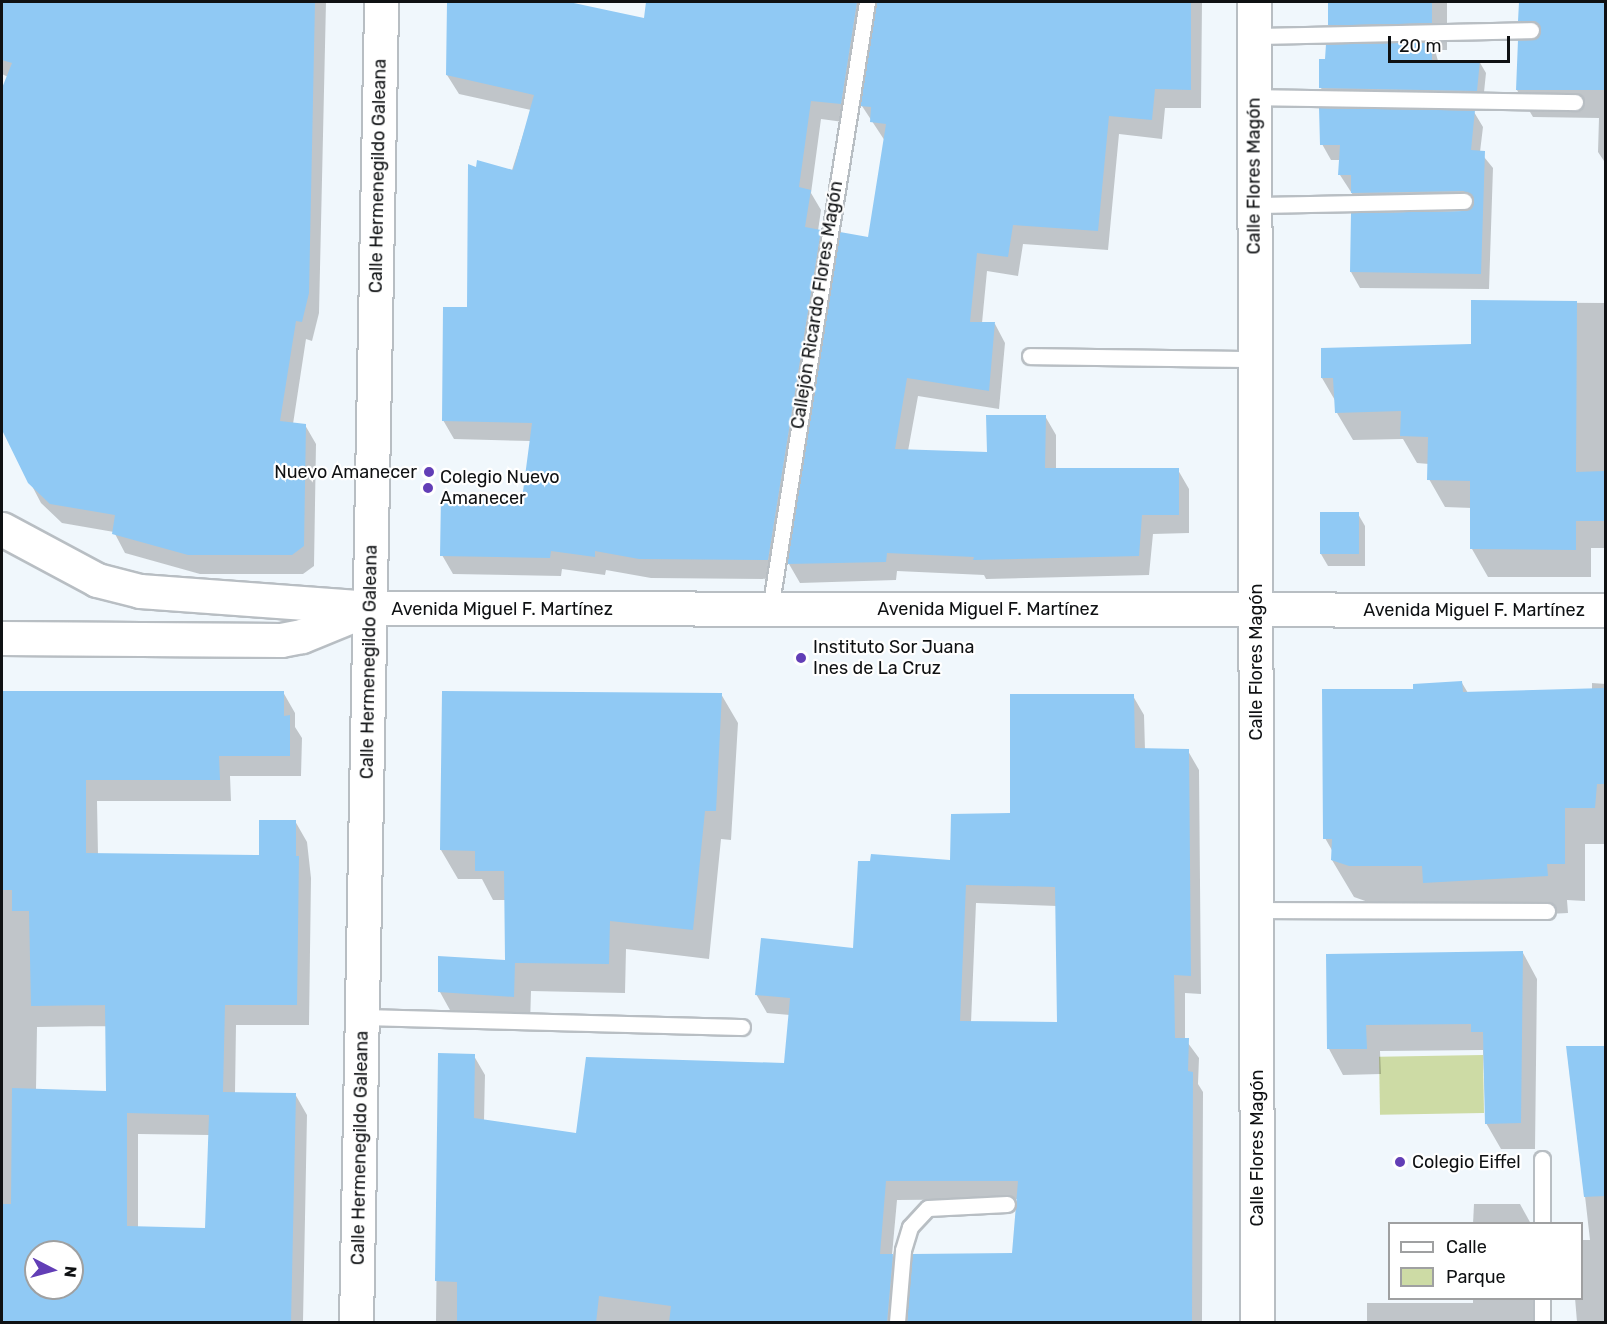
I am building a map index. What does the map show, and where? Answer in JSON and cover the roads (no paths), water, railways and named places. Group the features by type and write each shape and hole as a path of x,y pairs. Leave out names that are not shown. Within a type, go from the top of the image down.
{"street":[{"name":"Calle Hermenegildo Galeana","path":"356,1323 381,2"},
{"name":"Calle Flores Magón","path":"1254,2 1257,1323"},
{"name":"Avenida Miguel F. Martínez","path":"2,529 97,580 140,591 370,608 1605,610"},
{"name":"Avenida Miguel F. Martínez","path":"2,638 281,640 302,636 370,608"}],"lane":[{"name":"Callejón Ricardo Flores Magón","path":"770,609 867,2"},
{"path":"1254,36 1531,30"},
{"path":"1254,97 1575,102"},
{"path":"1255,205 1464,201"},
{"path":"1030,356 1255,359"},
{"path":"1257,910 1547,911"},
{"path":"362,1017 742,1027"},
{"path":"1542,1159 1542,1222"},
{"path":"897,1323 903,1250 910,1227 928,1208 1007,1204"},
{"path":"1542,1300 1542,1323"}],"place":[{"name":"Nuevo Amanecer","path":"429,472"},
{"name":"Colegio Nuevo Amanecer","path":"428,488"},
{"name":"Instituto Sor Juana Ines de La Cruz","path":"801,658"},
{"name":"Colegio Eiffel","path":"1400,1162"}]}
